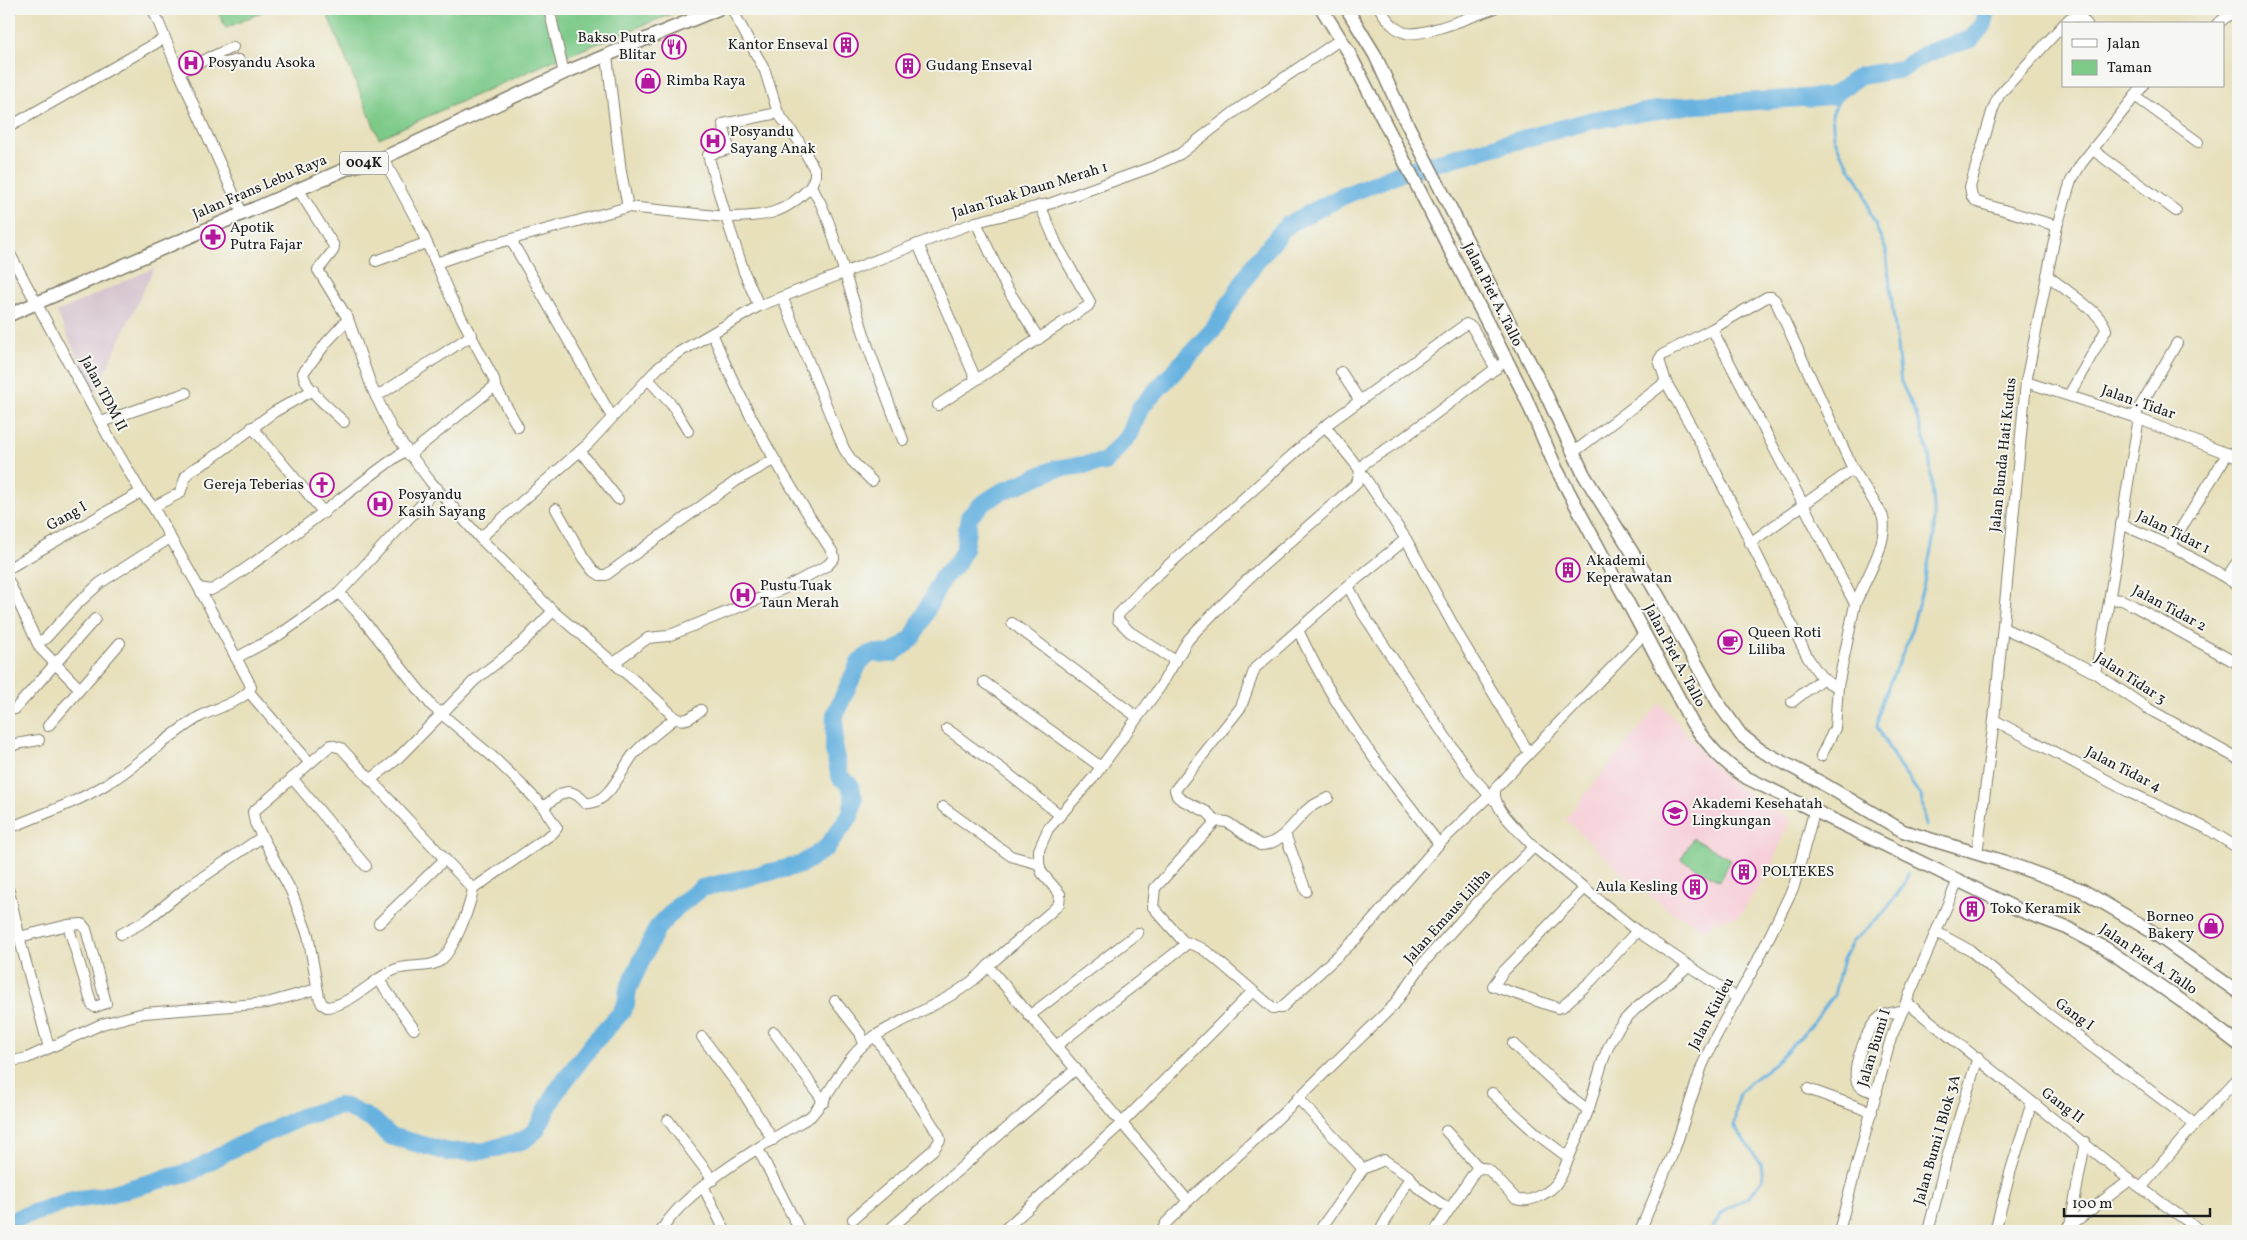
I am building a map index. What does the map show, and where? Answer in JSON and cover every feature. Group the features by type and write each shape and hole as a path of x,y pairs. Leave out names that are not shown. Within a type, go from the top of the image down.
{"main road":[{"name":"Jalan Frans Lebu Raya","path":"9,315 348,168 383,158 564,73 718,9"},
{"name":"Jalan Piet A. Tallo","path":"1322,9 1341,39 1466,279 1524,394 1556,468 1644,634 1692,723 1726,765 1747,778 1908,858 2017,909 2067,928 2105,948 2156,982 2238,1044"},
{"name":"Jalan Piet A. Tallo","path":"1347,9 1375,55 1480,270 1602,505 1646,576 1719,704 1741,735 1760,750 1820,782 1904,831 2082,890 2150,931 2238,992"},
{"path":"1908,858 1916,836"}],"street":[{"path":"153,9 164,38 242,213"},
{"path":"549,9 564,73"},
{"path":"436,263 628,207 726,217 768,214 790,206 810,186 816,176 815,170 798,140 778,113 764,71 732,9"},
{"path":"1380,9 1398,30 1413,33 1493,9"},
{"path":"2220,22 2238,9"},
{"path":"2066,22 2070,18 2084,16"},
{"path":"2057,226 1977,202 1972,196 1970,187 1993,109 1999,95 2062,26"},
{"path":"9,127 164,38"},
{"name":"Jalan Tuak Daun Merah 1","path":"480,538 580,451 648,379 676,354 713,335 760,306 976,222 1052,203 1152,167 1180,154 1231,114 1341,39"},
{"path":"179,72 233,47"},
{"path":"607,56 621,172 628,207"},
{"path":"210,58 214,62 222,64 239,60"},
{"name":"Jalan Bunda Hati Kudus","path":"1977,854 1994,720 2015,479 2026,382 2046,275 2057,226 2071,181 2141,88"},
{"path":"2135,96 2198,142"},
{"path":"760,306 744,272 708,155 728,150 723,124 778,113"},
{"path":"2093,150 2176,211"},
{"path":"383,158 412,211 451,298 494,379 495,386 518,427"},
{"path":"810,186 827,218 868,347 904,440"},
{"path":"298,189 334,246 333,251 318,270 348,319 376,398 392,430 407,452 480,538 553,612 614,662 656,699 674,718 681,721 686,720 701,710"},
{"path":"938,405 1088,306 1090,302 1057,245 1040,205"},
{"path":"976,222 1005,284 1040,339"},
{"path":"511,240 612,417"},
{"path":"376,261 426,243"},
{"path":"918,244 976,380"},
{"name":"Jalan TDM II","path":"9,252 101,422 143,495 153,507 199,588 249,682 251,688 249,692"},
{"path":"2046,275 2099,315 2105,324 2106,330 2069,395"},
{"path":"1821,756 1835,728 1838,686 1854,604 1870,572 1885,526 1882,514 1853,469 1775,300 1767,297 1662,355 1659,360 1666,382 1708,456 1808,658 1822,678 1830,684 1838,686"},
{"path":"783,298 844,449 852,461 872,481"},
{"path":"344,422 313,390 304,379 303,373 348,319"},
{"path":"1176,660 1130,632 1118,620 1118,615 1146,585 1325,426 1466,324 1472,327 1496,369"},
{"path":"1712,329 1854,604"},
{"path":"376,398 472,335"},
{"path":"614,662 644,640 668,636 774,593 828,565 833,558 834,554 773,460 734,385 713,335"},
{"path":"2095,673 2110,598 2137,418 2177,343"},
{"path":"661,1231 675,1212 713,1180 811,1116 824,1102 844,1066 864,1044 875,1036 943,999 980,974 1058,904 1060,894 1042,873 1040,850 1042,840 1060,815 1101,767 1160,687 1188,640 1211,614 1296,535 1357,483 1360,472 1366,462 1402,439 1507,360"},
{"path":"1341,372 1360,401"},
{"path":"648,379 672,405 688,431"},
{"path":"1574,452 1666,382"},
{"name":"Jalan . Tidar","path":"2026,382 2137,418 2238,458"},
{"path":"199,588 211,590 218,586 324,513 380,467 407,452 495,386"},
{"path":"153,507 180,493 188,473 208,461 274,412 313,390"},
{"path":"101,422 186,393"},
{"path":"1325,426 1360,472 1406,539 1458,634 1529,753"},
{"path":"252,427 324,513"},
{"path":"580,451 618,498"},
{"path":"2170,546 2228,453"},
{"path":"556,509 589,565 598,574 606,575 736,481 773,460"},
{"path":"1750,543 1853,469"},
{"path":"236,658 279,634 340,593 437,488"},
{"name":"Gang I","path":"9,568 143,495"},
{"name":"Jalan Tidar 1","path":"2121,524 2170,546 2238,584"},
{"path":"37,642 45,640 76,605 100,584 170,538"},
{"path":"1328,798 1309,808 1285,834 1269,844 1260,845 1227,822 1216,821 1206,812 1177,796 1175,790 1241,707 1255,668 1348,586 1406,539"},
{"path":"2226,578 2238,561"},
{"path":"9,582 37,642 80,689"},
{"path":"1348,586 1363,614 1471,775 1534,847 1637,931 1737,998"},
{"path":"340,593 356,610 432,706 492,757 543,806 557,828 553,833 473,889 450,950 441,960 431,964 397,968 362,991 330,1007 322,1004 317,988 308,935 291,891 255,823 252,812 328,746 336,745 473,889"},
{"name":"Jalan Tidar 2","path":"2110,598 2122,600 2134,606 2238,664"},
{"path":"370,780 396,760 475,680 520,644 553,612"},
{"path":"16,709 96,619"},
{"path":"1012,623 1137,717"},
{"name":"Jalan Tidar 3","path":"2003,628 2042,645 2095,673 2147,708 2238,759"},
{"path":"1298,630 1310,656 1363,742 1440,844"},
{"path":"1216,821 1155,888 1153,907 1183,941 1201,948 1210,954 1252,992 1273,1008 1282,1008 1357,938 1440,844 1492,799 1496,788 1644,634"},
{"path":"48,726 120,643"},
{"path":"1792,702 1822,678"},
{"path":"984,682 1101,767"},
{"path":"9,828 66,805 112,781 190,722 204,713 247,695 249,692 309,762"},
{"path":"543,806 560,794 570,791 577,794 586,803 594,802 617,781 632,755 674,718"},
{"name":"Jalan Tidar 4","path":"1994,720 2131,793 2206,828 2238,848"},
{"path":"947,729 1060,815"},
{"path":"9,748 39,740"},
{"path":"292,778 366,866"},
{"path":"943,807 1011,856 1040,864"},
{"name":"Jalan Kiuleu","path":"1640,1231 1676,1148 1702,1066 1757,962 1794,886 1814,812"},
{"path":"1285,834 1306,891"},
{"path":"121,934 147,920 185,889 262,837"},
{"name":"Jalan Emaus Liliba","path":"1162,1231 1166,1224 1188,1201 1298,1098 1394,1004 1430,955 1477,903 1534,847"},
{"path":"380,922 445,859"},
{"name":"Jalan Bumi I","path":"1840,1231 1891,1038 1958,880"},
{"path":"1585,888 1503,972 1493,986 1558,1008 1562,1007 1591,981 1637,931"},
{"path":"9,891 19,937 40,1008 49,1048"},
{"path":"19,937 80,922 86,929 106,1003 100,1007 95,1007 92,1004 68,925"},
{"name":"Gang I","path":"1936,932 1953,940 1983,960 2044,1011 2194,1124"},
{"path":"1029,1016 1138,933"},
{"path":"1056,1046 1188,943"},
{"path":"988,966 1188,1201"},
{"path":"1435,1231 1475,1171 1479,1168 1485,1168 1490,1171 1516,1199 1522,1202 1540,1195 1556,1184 1569,1158 1588,1110 1604,1055 1626,1018 1688,966"},
{"path":"378,979 414,1029"},
{"path":"9,1062 27,1058 102,1024 144,1013 267,1003 317,988"},
{"path":"1003,1231 1122,1123 1252,992"},
{"path":"834,1001 860,1033 864,1044"},
{"path":"1877,1093 1862,1088 1857,1082 1856,1069 1864,1043 1872,1026 1882,1016 1904,1006"},
{"name":"Gang II","path":"1904,1006 1978,1057 2130,1180 2201,1231"},
{"path":"774,1032 816,1088 824,1102"},
{"path":"853,1219 934,1149 940,1140 875,1036"},
{"path":"702,1037 743,1092 772,1140"},
{"path":"1513,1044 1551,1080 1588,1110"},
{"name":"Jalan Bumi I Blok 3A","path":"1928,1231 1946,1161 1978,1057"},
{"path":"891,1228 1076,1069"},
{"path":"2142,1187 2194,1124 2238,1078"},
{"path":"1808,1089 1872,1112"},
{"path":"1492,1093 1538,1135 1569,1158"},
{"path":"1298,1098 1362,1169"},
{"path":"1995,1231 2010,1173 2032,1102"},
{"path":"668,1120 713,1180"},
{"path":"1446,1131 1479,1168"},
{"path":"2070,1230 2085,1142"},
{"path":"758,1149 800,1231"},
{"path":"1319,1231 1362,1169 1384,1160 1410,1177 1417,1187 1449,1209"},
{"path":"1380,1231 1410,1177"},
{"path":"2070,1230 2130,1180"},
{"path":"704,1188 725,1231"}],"shaded area":[{"path":"154,268 94,395 57,312"},
{"name":"Akademi Kesehatah Lingkungan","path":"1660,703 1723,776 1771,809 1791,818 1771,866 1739,917 1719,920 1705,930 1665,908 1623,874 1565,819"}],"green space":[{"path":"216,9 269,9 226,28"},
{"path":"325,9 546,9 559,58 379,138"},
{"path":"553,9 684,9 564,57"},
{"path":"1693,838 1731,860 1719,881 1681,859"}],"waterway":[{"path":"9,1221 72,1200 102,1196 193,1171 228,1151 301,1117 339,1106 346,1107 373,1120 390,1136 448,1152 485,1151 524,1140 536,1130 556,1092 594,1042 620,1014 626,1004 628,989 657,928 678,906 702,888 800,865 826,848 850,816 854,799 850,785 840,777 834,750 835,714 860,661 872,653 892,654 913,638 941,580 957,563 964,550 969,517 982,504 1001,492 1055,469 1105,462 1130,434 1140,408 1213,330 1255,263 1287,225 1341,197 1402,172 1593,120 1684,106 1832,96 1860,76 1902,69 1927,53 1971,39 1984,24 1987,9"},
{"path":"1860,76 1840,98 1832,114 1834,137 1840,151 1864,190 1870,213 1886,250 1901,382 1916,414 1929,454 1934,506 1934,536 1924,583 1909,639 1881,703 1877,727 1899,766 1921,796 1926,826"},
{"path":"1711,1231 1720,1215 1730,1207 1749,1197 1763,1179 1761,1164 1734,1126 1738,1096 1751,1081 1773,1065 1811,1026 1834,995 1843,959 1853,941 1882,915 1904,885 1908,874"}],"place":[{"name":"Kantor Enseval","path":"846,45"},
{"name":"Bakso Putra Blitar","path":"674,47"},
{"name":"Posyandu Asoka","path":"191,63"},
{"name":"Gudang Enseval","path":"908,66"},
{"name":"Rimba Raya","path":"648,81"},
{"name":"Posyandu Sayang Anak","path":"713,141"},
{"name":"Apotik Putra Fajar","path":"213,237"},
{"name":"Gereja Teberias","path":"322,485"},
{"name":"Posyandu Kasih Sayang","path":"380,504"},
{"name":"Akademi Keperawatan","path":"1568,570"},
{"name":"Pustu Tuak Taun Merah","path":"743,595"},
{"name":"Queen Roti Liliba","path":"1730,642"},
{"name":"Akademi Kesehatah Lingkungan","path":"1675,813"},
{"name":"POLTEKES","path":"1744,872"},
{"name":"Aula Kesling","path":"1695,887"},
{"name":"Toko Keramik","path":"1972,909"},
{"name":"Borneo Bakery","path":"2211,926"}]}
